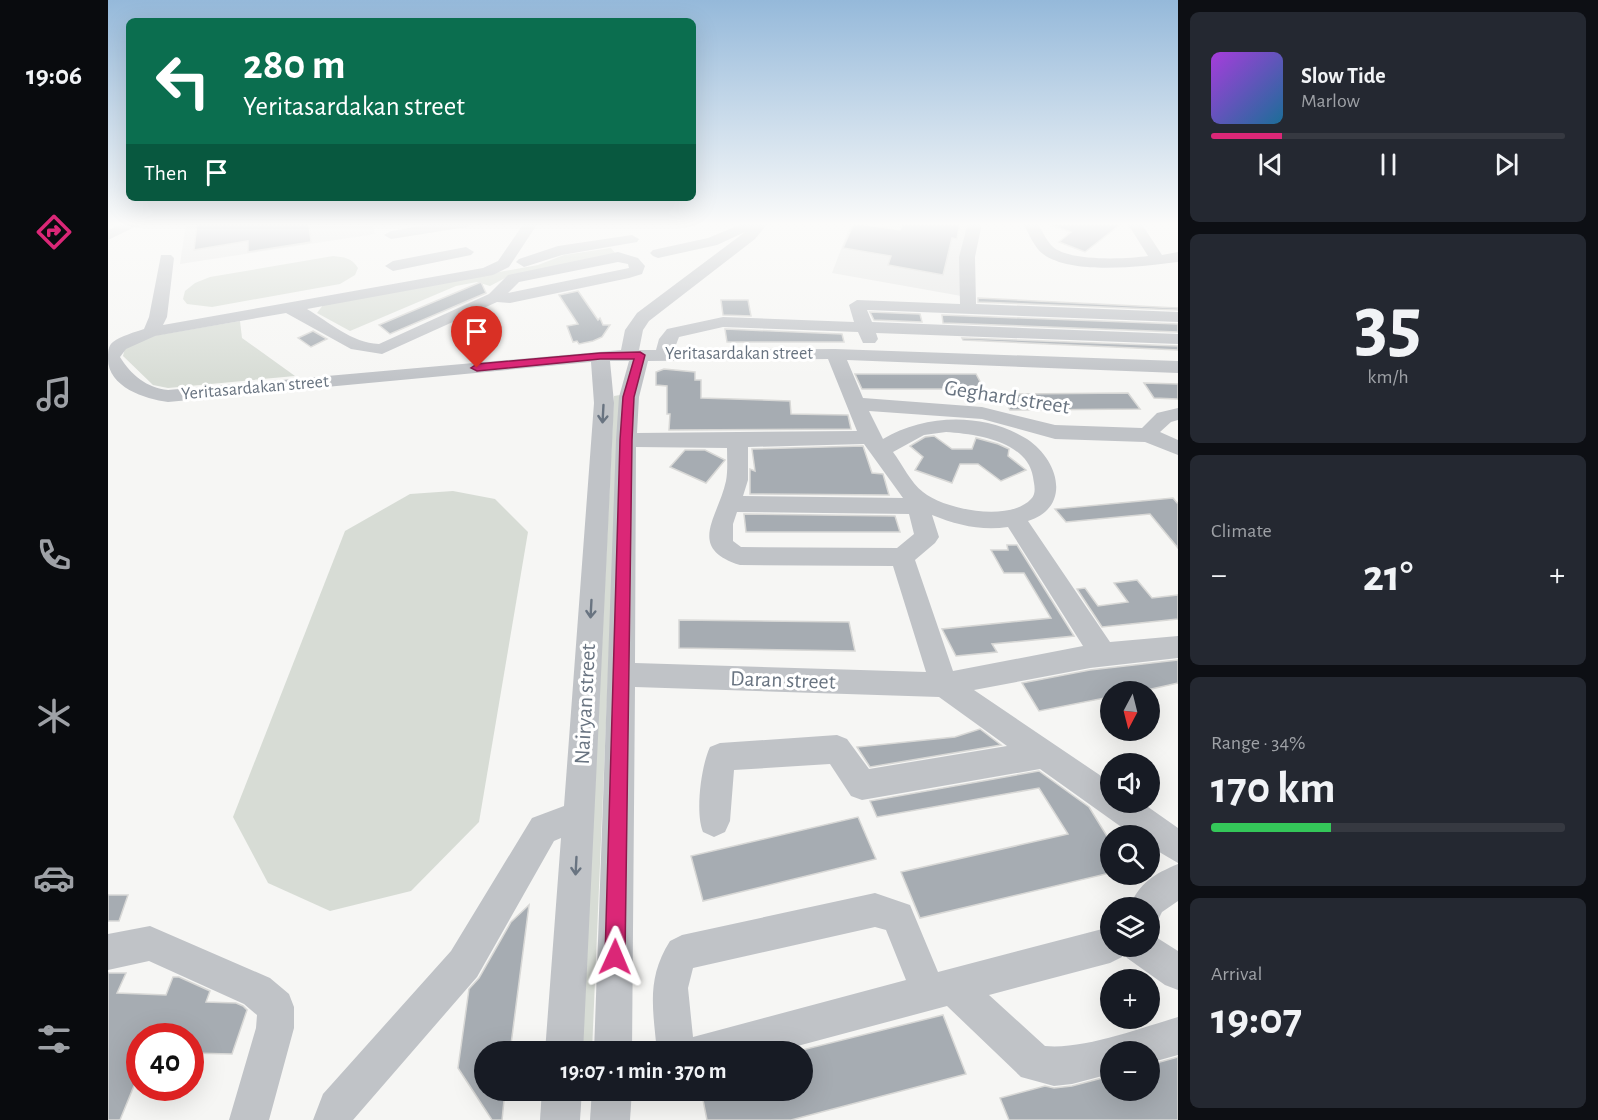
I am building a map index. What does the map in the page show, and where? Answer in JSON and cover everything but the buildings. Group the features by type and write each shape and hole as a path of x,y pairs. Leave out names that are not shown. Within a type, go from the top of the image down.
{"street":[{"path":"151,332 158,317 164,275"},
{"path":"394,275 395,288"},
{"path":"115,346 151,332 468,275"},
{"path":"289,308 305,313 354,345 369,350 382,349 495,297 514,278 528,275"},
{"path":"495,297 510,298 618,275"},
{"name":"Nairyan street","path":"613,1041 626,440 629,397 644,355 634,330 643,317 698,275"},
{"path":"967,275 968,309"},
{"path":"876,355 857,305 1178,317"},
{"path":"644,355 673,333 723,322 1178,339"},
{"name":"Yeritasardakan street","path":"115,346 112,360 136,386 146,393 168,396 600,356 834,354 1178,367"},
{"path":"738,440 737,480 722,524 721,542 727,551 740,556 902,557 927,537 917,502 876,444 855,404 834,354"},
{"name":"Nairyan street","path":"565,1041 604,403 600,356"},
{"name":"Geghard street","path":"855,404 982,413 1055,432 1148,435"},
{"path":"1178,414 1170,414 1157,420 1148,435 1178,448"},
{"path":"626,440 876,444 930,427 976,427 998,432 1014,440 1039,464 1045,477 1046,489 1043,500 1035,509 1014,518 994,522 968,519 917,502 729,504"},
{"path":"1014,518 1102,653"},
{"path":"902,557 945,685 1100,793"},
{"name":"Daran street","path":"621,675 945,685 1006,670 1102,653 1178,647"},
{"path":"714,821 720,757 837,749 862,785 1043,754"},
{"path":"1129,813 1178,848"},
{"path":"333,1120 337,1108 464,963 543,829 579,816"},
{"path":"1154,897 1178,881"},
{"path":"675,1041 669,982 675,963 682,953 875,910 898,916 941,989 1035,1063 1049,1068 1100,1057"},
{"path":"108,952 150,943 257,991 276,1007 275,1028 249,1120"},
{"path":"744,1041 1100,948"},
{"path":"1155,957 1178,972"},
{"path":"1160,1041 1178,1036"},
{"path":"560,1120 561,1101"},
{"path":"610,1120 611,1101"}],"shaded area":[{"path":"355,275 340,284 212,307 187,304 183,299 185,291 195,283 210,277"},
{"path":"482,275 513,275 490,286 477,282 456,286 350,331 317,313 323,305"},
{"path":"845,275 970,275 967,297"},
{"path":"240,321 242,338 295,376 168,388 153,385 123,356 125,348 141,338"},
{"path":"620,395 592,1041 583,1041 614,396"},
{"path":"453,491 495,499 528,532 479,822 411,891 330,911 268,883 233,817 345,531 410,494"}],"route":[{"path":"477,368 600,356 640,355 629,397 626,440 615,957"}]}
